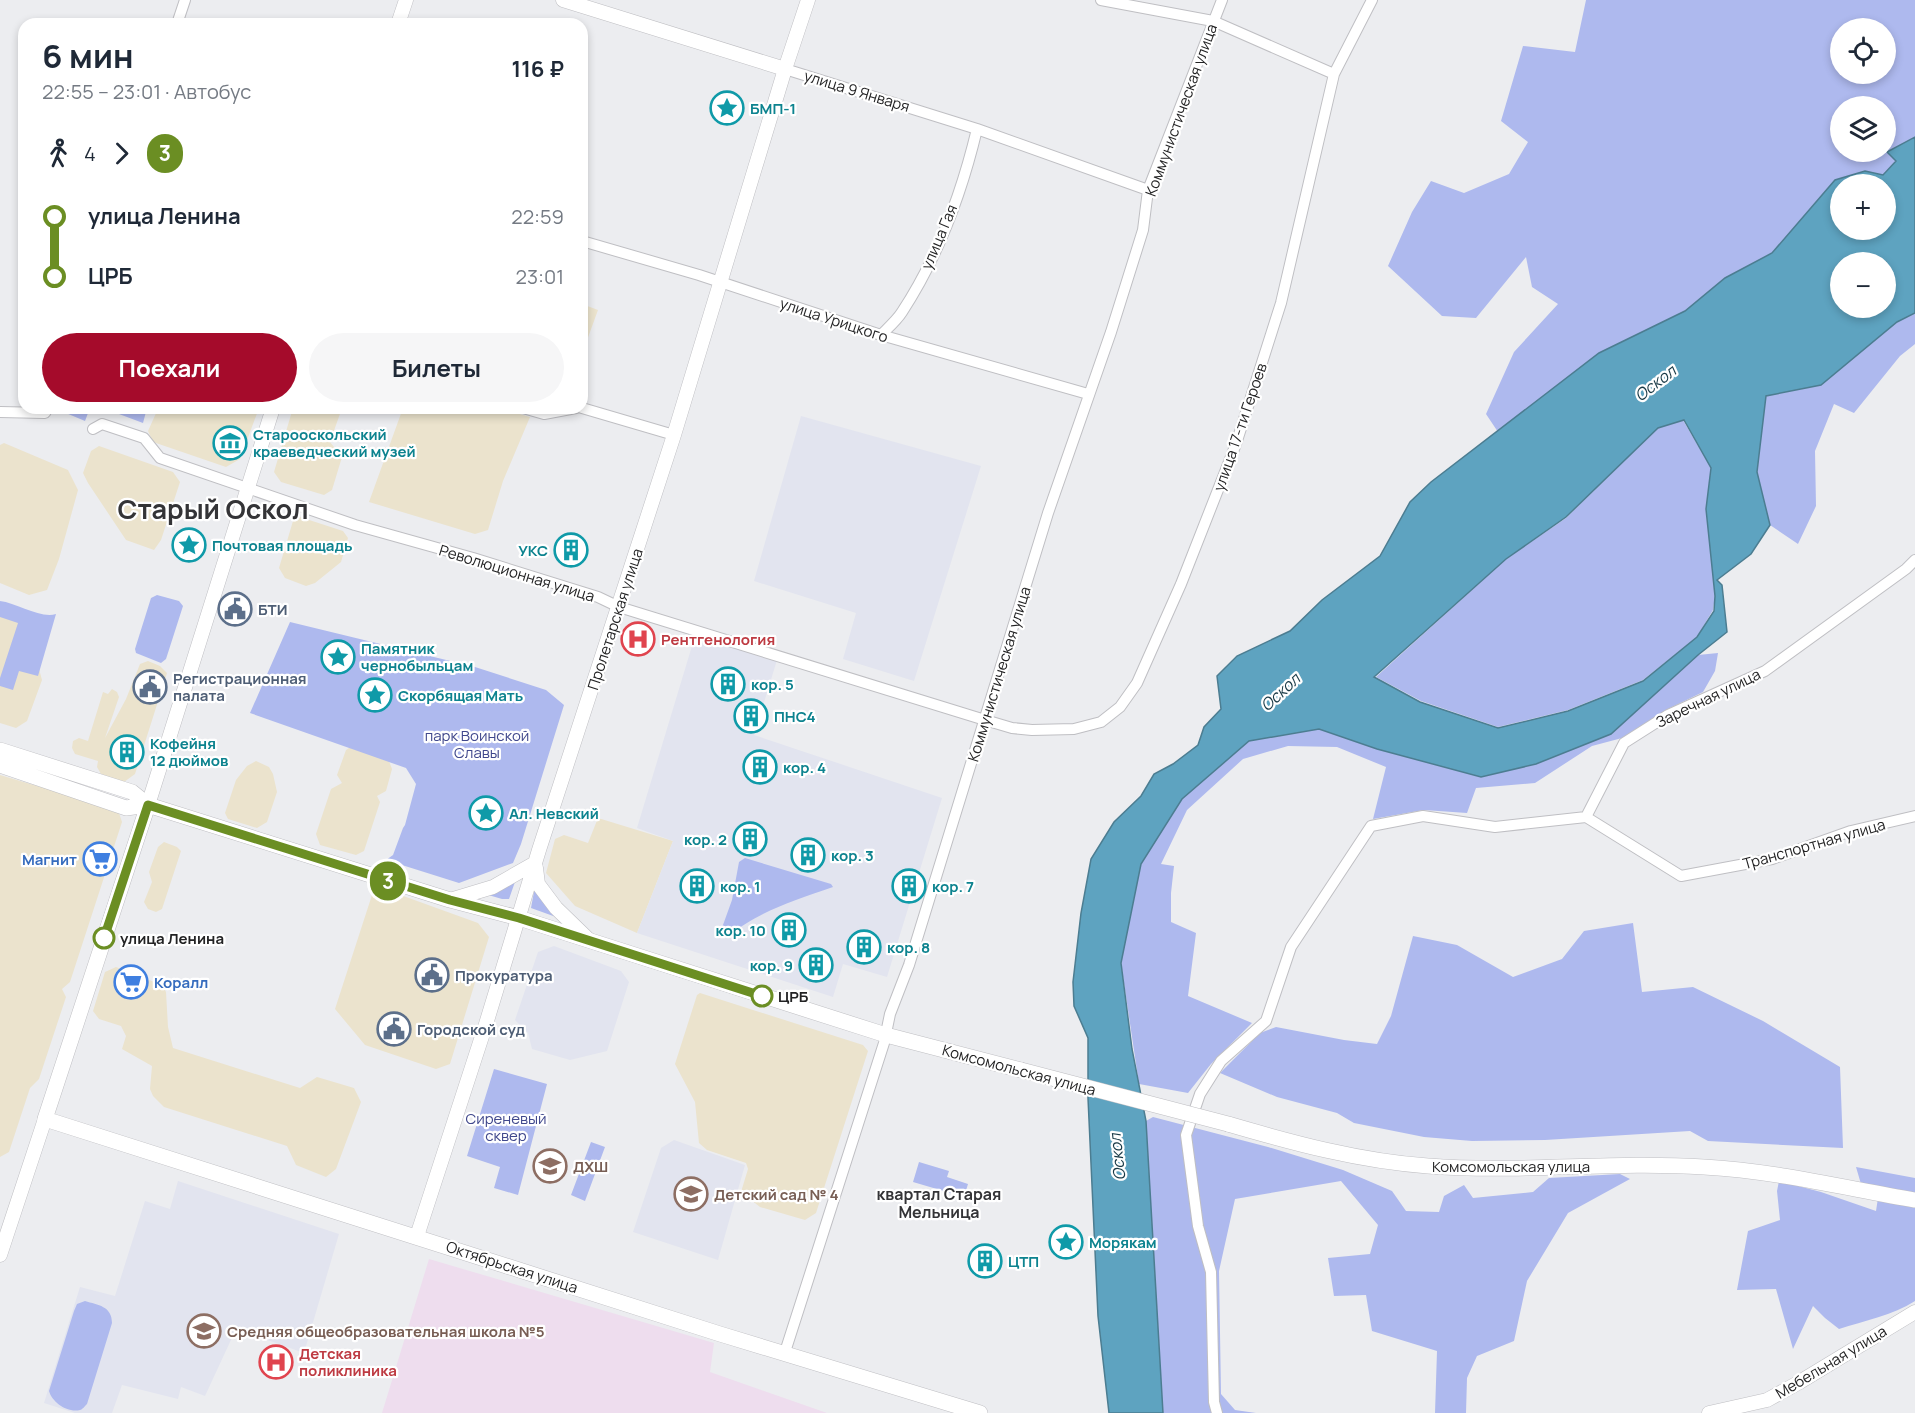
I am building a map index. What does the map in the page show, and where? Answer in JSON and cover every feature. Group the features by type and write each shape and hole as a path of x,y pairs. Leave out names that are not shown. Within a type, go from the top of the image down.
{"main road":[{"path":"400,18 406,0"},
{"name":"улица 9 Января","path":"563,0 785,69"},
{"name":"Пролетарская улица","path":"417,1236 674,435 808,0"},
{"path":"0,1255 148,805 271,414"},
{"path":"0,750 132,792 148,805"},
{"path":"0,765 126,808 148,805"},
{"name":"Комсомольская улица","path":"148,805 450,900 519,918 886,1035 1304,1146 1371,1159 1426,1166 1483,1169 1654,1165 1706,1167 1803,1178 1915,1200"},
{"path":"450,900 493,887 535,863 538,884 561,914 589,940"},
{"name":"Октябрьская улица","path":"45,1119 720,1334 980,1413"},
{"name":"Мебельная улица","path":"1709,1413 1767,1400 1915,1312"}],"street":[{"path":"179,18 186,0"},
{"path":"1101,0 1214,21 1334,75"},
{"name":"Коммунистическая улица","path":"785,1352 886,1035 890,1014 909,965 1048,513 1143,231 1148,190 1222,0"},
{"name":"улица 17-ти Героев","path":"985,720 1022,729 1074,729 1101,722 1120,707 1137,683 1152,653 1236,444 1278,314 1334,75 1372,0"},
{"name":"улица 9 Января","path":"785,69 977,129 1148,190"},
{"name":"улица Гая","path":"880,335 902,313 937,249 970,159 977,129"},
{"name":"улица Урицкого","path":"588,243 880,335 1088,394"},
{"path":"588,410 674,435"},
{"path":"0,412 18,411"},
{"name":"Революционная улица","path":"93,429 102,424 144,438 160,458 355,525 473,558 598,597 619,608 985,720"},
{"name":"Заречная улица","path":"1586,817 1624,743 1668,714 1765,671 1915,560"},
{"path":"1217,1413 1214,1402 1211,1272 1198,1226 1186,1135 1200,1094 1221,1061 1266,1021 1291,947 1371,826 1423,816 1495,827 1586,817"},
{"name":"Транспортная улица","path":"1586,817 1681,876 1772,859 1851,831 1915,816"}],"shaded area":[{"path":"588,306 598,310 588,338"},
{"path":"156,414 257,414 240,459 226,467 153,442 148,431"},
{"path":"291,414 340,414 330,442 342,457 332,490 324,495 281,482 274,472"},
{"path":"401,414 520,414 530,417 503,481 488,530 475,534 369,502"},
{"path":"801,416 981,466 914,681 843,659 856,613 754,581"},
{"path":"4,443 68,470 78,490 59,559 47,590 29,595 0,583 0,445"},
{"path":"99,446 173,472 180,482 161,540 154,550 126,540 88,483 83,473 91,451"},
{"path":"300,517 343,531 348,538 341,562 315,583 306,586 285,578 279,568 293,521"},
{"path":"0,604 24,613 42,680 27,721 16,728 0,723"},
{"name":"ЦРБ","path":"695,636 777,660 754,735 942,798 887,977 843,964 833,997 637,933 673,841 637,828"},
{"path":"148,661 160,666 167,673 135,774 124,782 101,774 97,767 98,761 75,754 72,748 73,741 79,738 88,741 103,692 108,694 112,689 119,697 105,738 126,699 140,664"},
{"path":"355,744 387,756 392,769 386,791 377,796 380,802 364,851 356,855 320,845 316,834 331,789 342,783 337,775 346,750"},
{"path":"256,761 269,767 277,792 267,822 257,828 228,819 225,813 236,780 247,766"},
{"path":"0,775 118,810 122,822 70,982 62,989 66,997 39,1079 30,1088 9,1152 0,1157"},
{"path":"598,818 673,841 637,933 575,906 546,873 555,839 564,835 588,843"},
{"path":"164,842 181,851 162,909 156,912 148,909 144,902 152,882 149,872 158,847"},
{"path":"384,889 478,923 489,937 450,1064 436,1069 365,1045 335,1009 372,895"},
{"path":"554,946 621,971 629,982 607,1051 570,1060 532,1049 528,1033 515,1020 538,952"},
{"path":"116,967 162,985 166,992 168,1027 173,1048 300,1088 317,1077 354,1088 361,1102 336,1169 326,1177 296,1165 287,1146 164,1107 153,1096 150,1089 152,1066 122,1049 126,1036 121,1026 99,1019 93,1011 105,972"},
{"path":"700,993 863,1045 868,1051 816,1213 805,1220 760,1207 741,1192 748,1169 746,1163 707,1150 699,1143 695,1102 675,1064 697,995"},
{"name":"Детский сад № 4","path":"674,1140 745,1165 718,1260 633,1232 661,1148"},
{"path":"178,1181 339,1234 304,1353 236,1329 205,1396 181,1387 178,1399 122,1385 112,1413 75,1413 44,1403 80,1287 115,1296 145,1201 170,1209"},
{"path":"429,1259 714,1343 710,1372 827,1413 382,1413"}],"green space":[{"path":"1586,0 1915,0 1915,137 1896,147 1896,96 1830,96 1830,162 1895,162 1884,174 1865,171 1855,174 1830,174 1830,186 1772,253 1725,278 1685,311 1599,353 1498,432 1486,414 1514,352 1558,304 1532,287 1526,257 1476,318 1442,316 1388,266 1412,212 1431,181 1464,193 1509,174 1528,142 1501,121 1523,46 1575,52"},
{"path":"1915,313 1915,344 1900,356 1854,413 1834,404 1815,451 1816,506 1798,544 1770,525 1757,472 1766,396 1821,385 1897,322"},
{"path":"68,414 88,414 85,421"},
{"path":"119,414 145,414 143,423"},
{"path":"1683,420 1711,468 1706,509 1715,596 1713,610 1697,637 1643,680 1568,710 1498,727 1421,701 1376,677 1506,559 1566,518 1658,428"},
{"path":"157,595 179,601 183,606 166,659 161,663 136,653 135,649 151,598"},
{"path":"0,601 36,613 56,614 38,676 19,671 13,690 0,686 0,678 18,623 0,617"},
{"name":"парк Воинской Славы","path":"290,622 475,667 546,690 564,705 513,863 459,883 386,860 393,855 405,825 416,784 406,768 250,713"},
{"path":"1718,653 1715,671 1703,692 1666,710 1622,738 1592,746 1535,783 1476,788 1467,813 1424,810 1373,819 1386,767 1337,747 1288,746 1243,759 1187,810 1161,864 1174,866 1171,922 1196,933 1188,996 1252,1023 1211,1064 1188,1093 1139,1084 1121,963 1141,864 1182,799 1249,741 1319,729 1377,749 1481,777 1536,764 1611,734 1698,655"},
{"path":"745,858 831,884 833,887 790,902 751,920 725,938 719,936 732,900 739,862"},
{"path":"516,879 509,899 485,894"},
{"path":"535,886 556,917 531,908"},
{"path":"1633,923 1642,992 1693,987 1763,1021 1840,1067 1843,1148 1708,1141 1690,1131 1545,1140 1472,1141 1424,1137 1354,1123 1337,1113 1277,1097 1220,1073 1260,1033 1276,1027 1377,1044 1391,1016 1413,936 1457,945 1513,977 1562,959 1584,931"},
{"name":"Сиреневый сквер","path":"494,1069 547,1084 518,1195 494,1188 500,1167 467,1156"},
{"path":"1153,1117 1268,1147 1343,1170 1392,1191 1406,1211 1439,1212 1444,1196 1464,1185 1473,1198 1533,1192 1549,1178 1620,1174 1630,1179 1568,1213 1527,1281 1514,1341 1477,1356 1467,1378 1466,1413 1435,1413 1437,1351 1372,1331 1366,1295 1334,1296 1328,1258 1370,1254 1378,1225 1341,1181 1235,1199 1219,1271 1221,1394 1235,1410 1256,1413 1163,1413 1146,1121"},
{"path":"591,1142 605,1147 585,1201 571,1195"},
{"path":"919,1162 949,1171 947,1177 968,1184 964,1197 913,1182"},
{"path":"1856,1167 1915,1178 1915,1193 1861,1184"},
{"path":"1779,1181 1821,1192 1876,1211 1878,1198 1915,1205 1915,1301 1888,1314 1839,1329 1813,1306 1793,1349 1776,1289 1737,1290 1748,1231 1780,1220 1777,1191"},
{"path":"85,1301 107,1310 112,1323 87,1404 81,1410 70,1410 53,1399 49,1391 74,1311 77,1304"}],"water":[{"name":"Оскол","path":"1915,137 1915,313 1897,322 1821,385 1766,396 1757,472 1770,525 1751,554 1717,580 1722,585 1727,632 1698,655 1611,734 1536,764 1481,777 1377,749 1319,729 1249,741 1182,799 1141,864 1121,963 1132,1049 1146,1121 1163,1413 1109,1413 1098,1316 1088,1098 1088,1038 1074,1006 1073,982 1081,913 1091,859 1114,822 1141,796 1154,774 1173,764 1198,745 1204,727 1221,709 1217,676 1237,656 1290,631 1322,600 1380,556 1410,502 1431,482 1599,353 1685,311 1725,278 1772,253 1830,186 1830,240 1896,240 1896,174 1884,174 1896,162 1896,147","holes":["1684,420 1711,468 1706,509 1715,596 1714,611 1697,637 1643,681 1568,711 1498,728 1420,702 1374,677 1506,559 1566,517 1658,428"]},
{"path":"1865,171 1878,174 1855,174"}],"bus line":[{"name":"3","path":"104,938 148,805 383,880 519,918 762,996"}],"place":[{"name":"БМП-1","path":"727,108"},
{"name":"Старооскольский краеведческий музей","path":"230,443"},
{"name":"Почтовая площадь","path":"189,545"},
{"name":"УКС","path":"571,550"},
{"name":"БТИ","path":"235,609"},
{"name":"Рентгенология","path":"638,639"},
{"name":"Памятник чернобыльцам","path":"338,657"},
{"name":"кор. 5","path":"728,684"},
{"name":"Регистрационная палата","path":"150,687"},
{"name":"Скорбящая Мать","path":"375,695"},
{"name":"ПНС4","path":"751,716"},
{"name":"Кофейня 12 дюймов","path":"127,752"},
{"name":"кор. 4","path":"760,767"},
{"name":"Ал. Невский","path":"486,813"},
{"name":"кор. 2","path":"750,839"},
{"name":"кор. 3","path":"808,855"},
{"name":"Магнит","path":"100,859"},
{"name":"кор. 1","path":"697,886"},
{"name":"кор. 7","path":"909,886"},
{"name":"кор. 10","path":"789,930"},
{"name":"улица Ленина","path":"104,938"},
{"name":"кор. 8","path":"864,947"},
{"name":"кор. 9","path":"816,965"},
{"name":"Прокуратура","path":"432,975"},
{"name":"Коралл","path":"131,982"},
{"name":"ЦРБ","path":"762,996"},
{"name":"Городской суд","path":"394,1029"},
{"name":"ДХШ","path":"550,1166"},
{"name":"Детский сад № 4","path":"691,1194"},
{"name":"Морякам","path":"1066,1242"},
{"name":"ЦТП","path":"985,1261"},
{"name":"Средняя общеобразовательная школа №5","path":"204,1331"},
{"name":"Детская поликлиника","path":"276,1362"}],"district":[{"name":"Старый Оскол","path":"213,508"},
{"name":"квартал Старая Мельница","path":"939,1203"}]}
